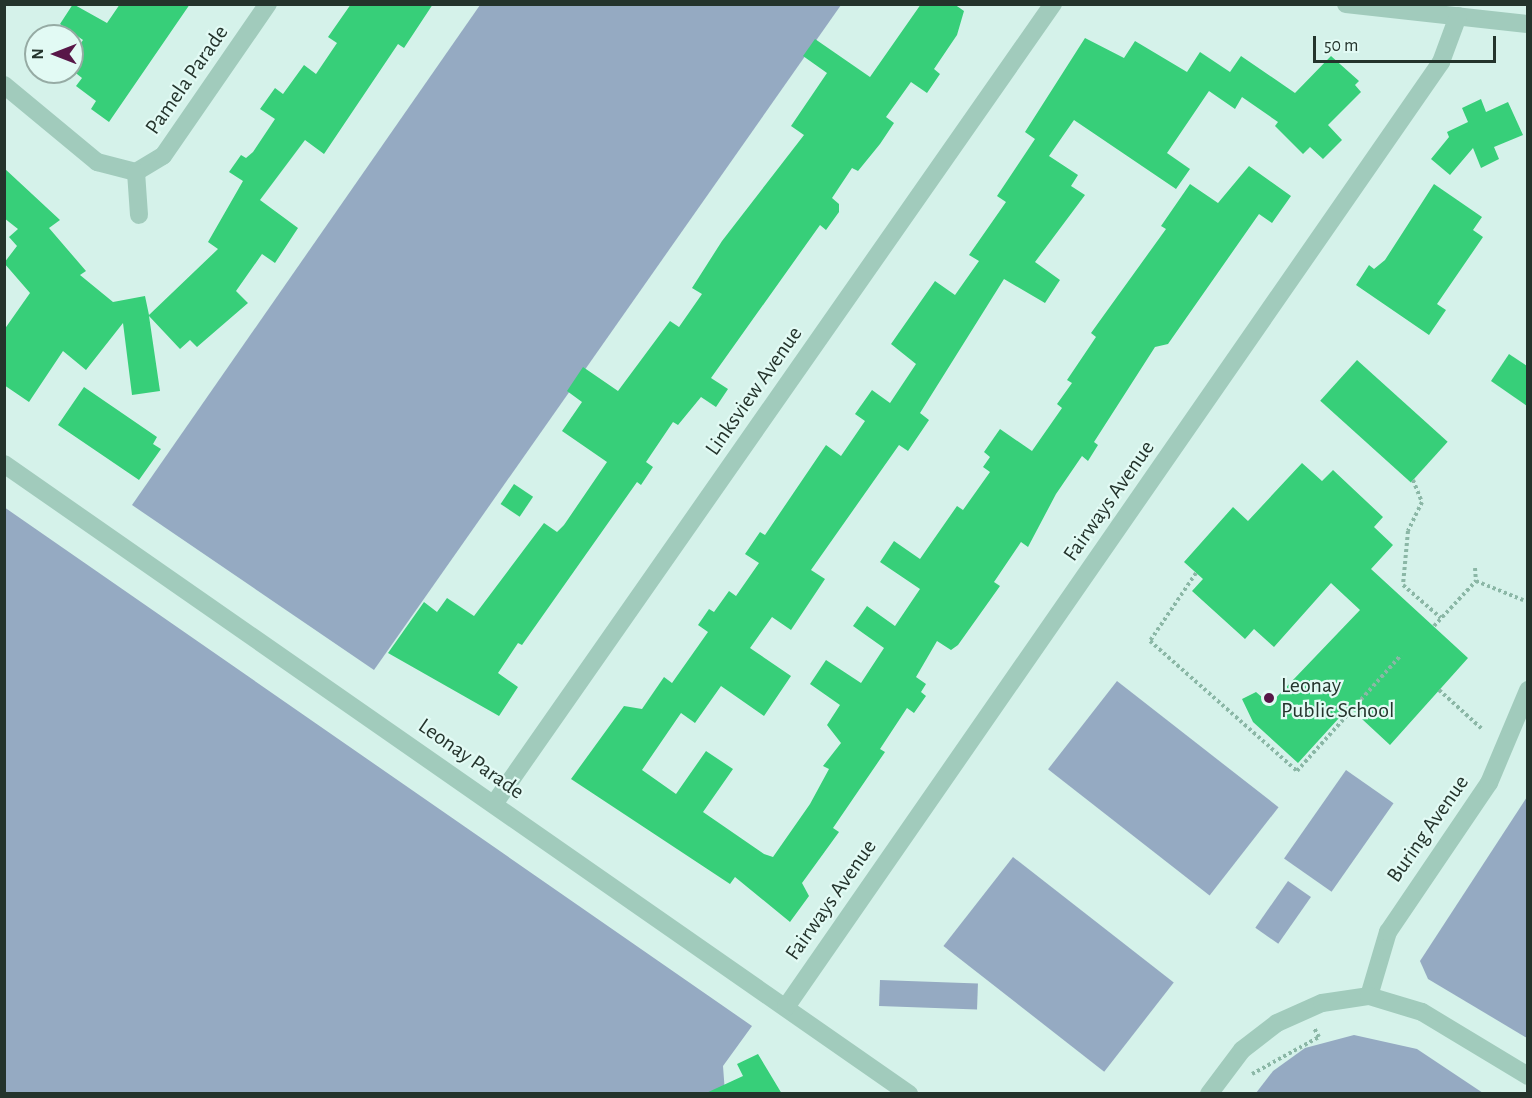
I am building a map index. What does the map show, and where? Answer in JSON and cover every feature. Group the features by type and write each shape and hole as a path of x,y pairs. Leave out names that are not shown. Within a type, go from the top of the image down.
{"street":[{"name":"Pamela Parade","path":"136,172 163,156 268,4"},
{"name":"Linksview Avenue","path":"495,804 1053,4"},
{"path":"1346,4 1527,24"},
{"name":"Fairways Avenue","path":"786,1007 1441,62 1458,16"},
{"path":"4,85 97,162 136,172 139,215"},
{"name":"Leonay Parade","path":"4,464 909,1094"},
{"name":"Buring Avenue","path":"1369,996 1388,932 1489,783 1527,690"},
{"path":"1209,1094 1242,1050 1270,1027 1306,1008 1369,996 1422,1012 1527,1076"}],"path":[{"path":"1413,480 1422,502 1408,531 1403,585 1441,618"},
{"path":"1474,568 1476,581"},
{"path":"1196,573 1150,641 1297,771 1401,654"},
{"path":"1434,626 1476,581"},
{"path":"1476,581 1523,600"},
{"path":"1439,690 1481,728"},
{"path":"1247,1080 1319,1037 1312,1023"}],"shaded area":[{"path":"480,5 841,5 374,670 132,505"},
{"path":"4,507 752,1026 723,1066 725,1093 5,1093"},
{"path":"1117,681 1279,807 1210,895 1048,769"},
{"path":"1346,770 1394,803 1332,892 1284,858"},
{"path":"1527,797 1527,1038 1428,979 1420,961"},
{"path":"1013,857 1174,983 1104,1072 943,946"},
{"path":"1288,881 1311,897 1278,944 1255,928"},
{"path":"880,980 978,983 977,1009 879,1006"},
{"path":"1354,1035 1417,1049 1483,1093 1256,1093 1273,1071 1305,1048"}],"building":[{"path":"73,4 107,23 120,4 190,4 109,122 91,109 96,101 76,86 84,84 84,24 60,24"},
{"path":"351,4 433,4 404,48 398,44 324,154 305,140 260,200 298,228 275,263 262,254 236,291 248,303 197,347 190,340 180,349 149,316 160,391 132,395 123,323 86,370 63,351 29,402 4,385 4,330 30,293 4,263 17,246 9,237 18,229 4,218 4,168 60,220 49,228 86,271 80,275 113,302 145,296 149,315 218,249 208,242 243,181 229,172 241,155 246,158 253,152 275,119 260,109 275,88 283,94 304,65 316,74 337,43 328,37"},
{"path":"921,4 954,4 964,11 957,35 934,69 940,74 927,93 911,82 886,117 894,123 880,144 858,171 852,168 832,198 839,204 839,212 826,230 820,225 711,378 728,389 716,407 701,397 678,425 673,422 646,462 653,467 641,485 637,482 522,645 518,643 498,673 518,687 499,716 388,653 424,602 437,612 447,598 474,616 544,523 557,532 564,525 607,462 562,431 582,402 567,391 583,367 618,391 670,321 679,327 702,294 692,288 722,241 804,135 791,126 827,73 803,56 815,39 870,77"},
{"path":"1085,38 1124,58 1135,41 1187,72 1200,52 1230,72 1241,56 1295,93 1331,56 1359,81 1355,85 1361,92 1328,125 1342,140 1323,159 1310,147 1303,154 1275,126 1278,122 1242,97 1235,109 1209,91 1167,153 1190,169 1176,189 1074,120 1049,156 1078,175 1071,186 1085,195 1035,262 1060,280 1045,303 1004,279 920,413 929,420 908,451 899,445 811,570 825,579 791,630 772,617 750,648 791,676 764,716 721,686 695,723 681,713 642,770 676,794 706,751 733,769 703,812 764,854 773,857 810,804 829,769 823,766 841,743 827,725 840,705 810,684 826,660 861,683 884,648 853,626 867,606 895,626 920,589 880,562 894,541 920,559 957,506 963,510 990,472 983,467 990,457 984,452 1000,429 1032,451 1062,408 1057,404 1072,383 1067,380 1096,337 1091,333 1166,229 1161,226 1190,184 1218,203 1249,166 1291,196 1272,223 1259,214 1168,344 1155,347 1094,442 1098,445 1088,461 1082,456 1056,494 1028,547 1021,542 994,582 1000,586 958,645 951,650 937,641 916,677 926,684 921,692 926,696 914,713 907,708 880,749 885,752 833,828 839,832 802,883 809,896 790,922 735,877 730,884 571,779 624,706 642,709 664,677 672,683 708,632 698,625 709,609 714,612 729,591 736,596 759,563 745,554 760,532 765,535 826,445 841,456 865,421 855,414 872,390 890,403 916,364 891,344 935,281 955,295 979,261 969,255 1006,202 997,196 1035,139 1025,132"},
{"path":"1481,99 1486,112 1508,102 1523,135 1494,147 1499,159 1481,168 1473,148 1450,175 1431,159 1449,137 1447,132 1468,122 1462,108"},
{"path":"1434,184 1482,217 1473,230 1483,237 1437,304 1446,310 1429,335 1356,285 1369,265 1374,269 1385,260"},
{"path":"1509,354 1527,366 1527,406 1491,381"},
{"path":"1357,360 1448,442 1411,483 1320,401"},
{"path":"84,387 157,437 153,444 161,449 139,480 58,425"},
{"path":"1302,463 1322,481 1333,470 1383,517 1374,527 1393,545 1371,569 1468,658 1390,745 1349,707 1298,763 1253,722 1242,699 1256,692 1270,704 1360,610 1331,583 1274,647 1254,629 1245,639 1192,591 1203,579 1184,562 1233,507 1248,521"},
{"path":"514,484 533,497 520,517 501,504"},
{"path":"758,1054 782,1094 704,1094 743,1076 737,1064"}],"place":[{"name":"Leonay Public School","path":"1269,698"}]}
